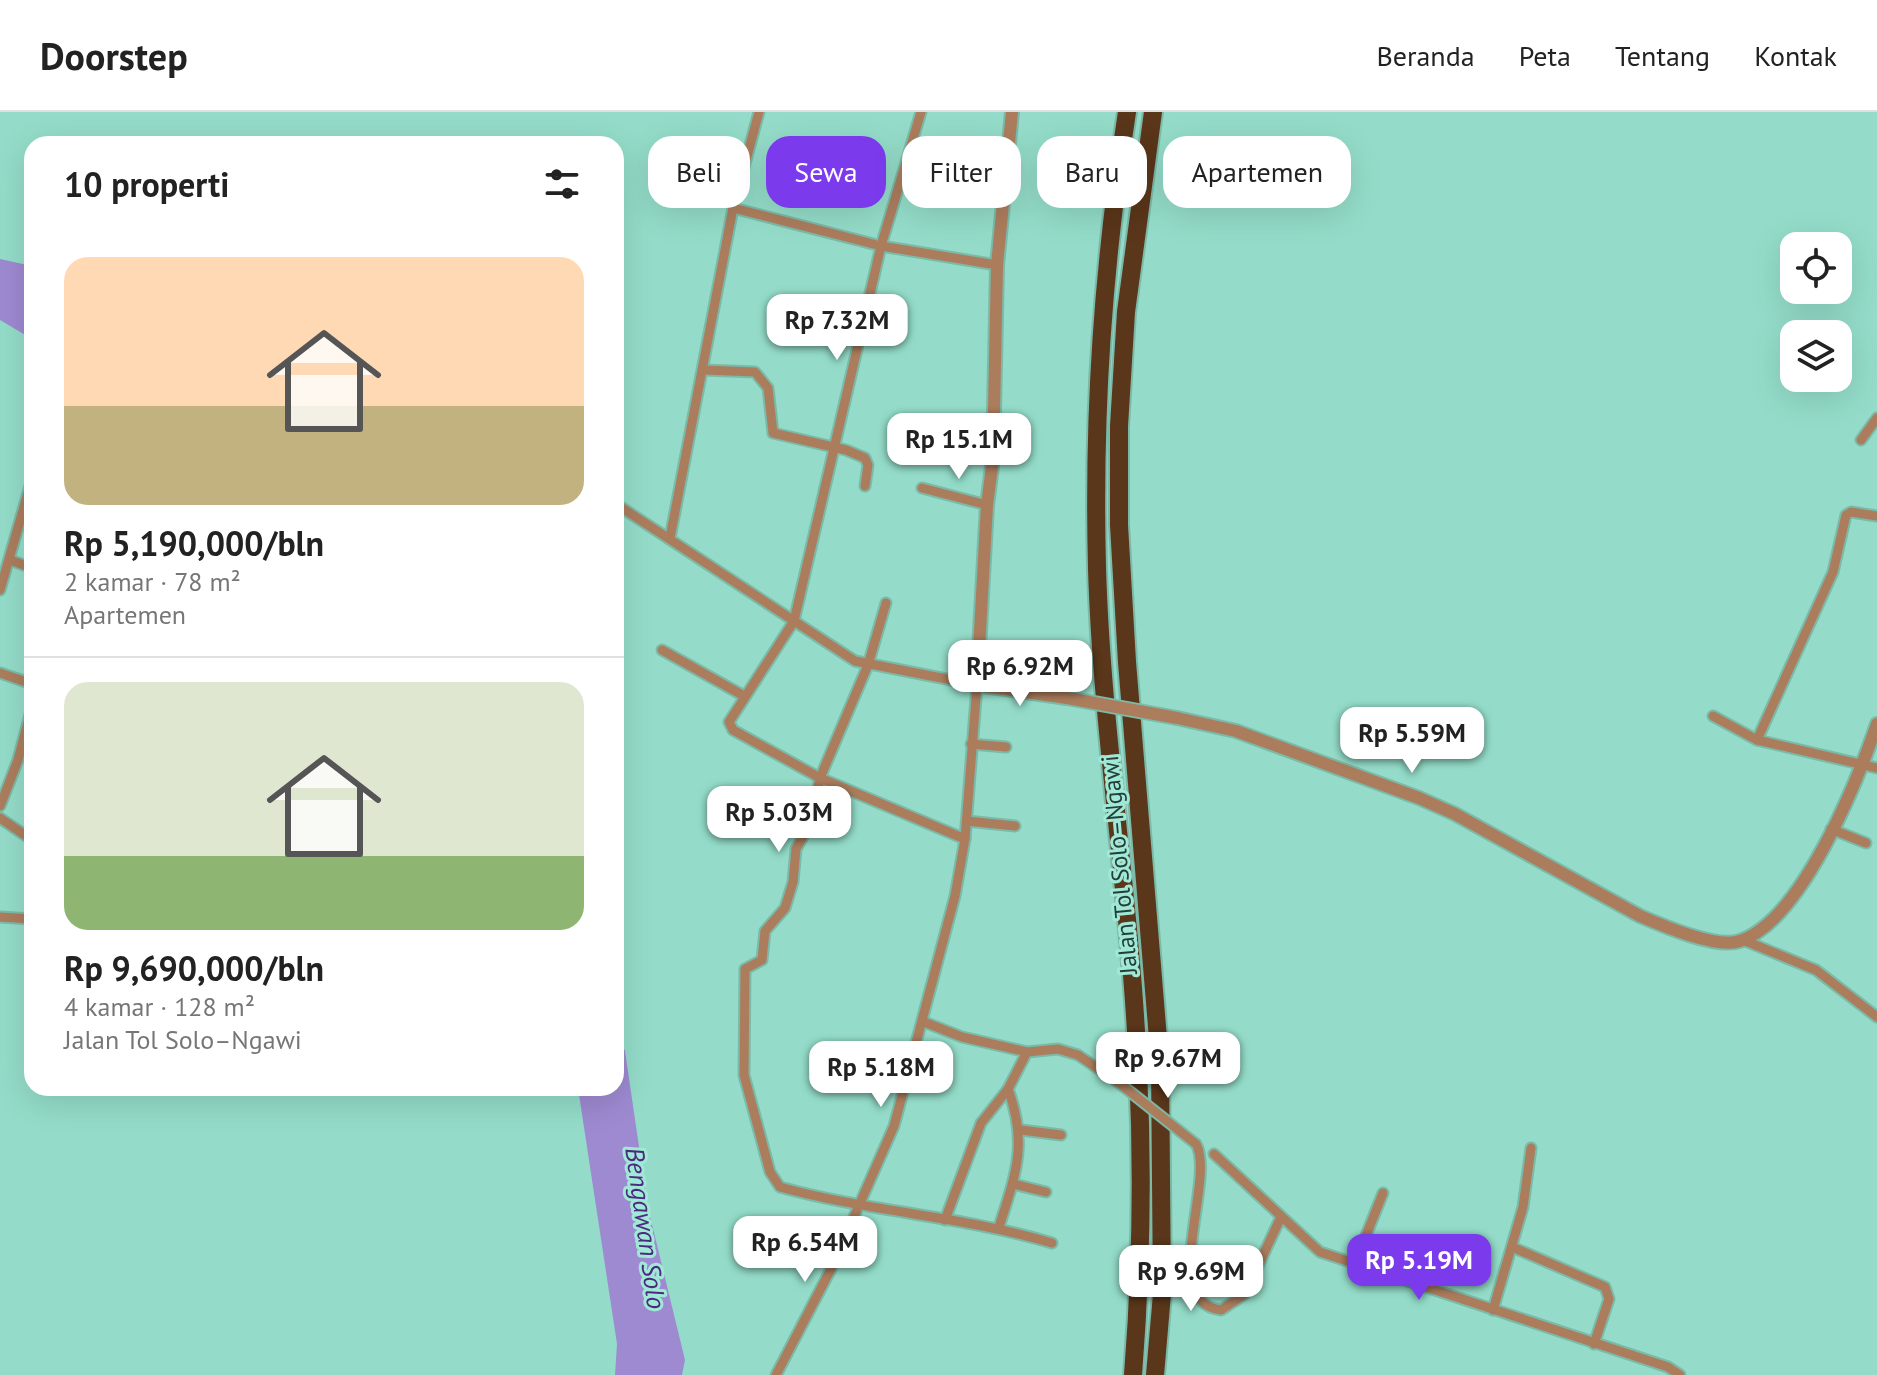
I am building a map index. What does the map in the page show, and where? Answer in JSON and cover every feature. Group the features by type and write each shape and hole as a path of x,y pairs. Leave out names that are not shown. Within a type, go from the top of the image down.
{"highway":[{"name":"Jalan Tol Solo–Ngawi","path":"1127,112 1108,237 1096,426 1102,662 1138,1068 1138,1309 1133,1375"},
{"name":"Jalan Tol Solo–Ngawi","path":"1153,112 1126,312 1119,440 1127,662 1160,1063 1162,1294 1155,1375"}],"street":[{"path":"750,145 759,112"},
{"path":"921,112 881,246 794,621 729,719 733,730 820,778 965,839"},
{"path":"776,1375 831,1269 857,1204 894,1126 924,1022 965,839 987,505 993,459 997,265 1012,112"},
{"path":"670,538 733,208 881,246 997,265"},
{"path":"704,370 755,372 768,388 773,433 834,447 866,460 865,486"},
{"path":"1861,440 1877,418"},
{"path":"942,449 993,459"},
{"path":"922,488 987,505"},
{"path":"624,509 843,655 868,665 1067,698 1236,731 1419,798 1455,814 1640,916 1696,936 1727,942 1743,940 1788,907 1863,764 1877,724"},
{"path":"1757,740 1833,572 1846,515 1851,512 1877,516"},
{"path":"0,590 24,515"},
{"path":"10,560 24,565"},
{"path":"886,603 868,665 820,778 811,822 796,849 793,882 785,908 765,931 762,960 745,969 747,1087 775,1183 857,1204 999,1227 1052,1243"},
{"path":"662,650 744,696"},
{"path":"0,673 24,681"},
{"path":"1713,716 1757,740 1877,768"},
{"path":"0,806 24,737"},
{"path":"971,744 1006,747"},
{"path":"0,818 24,834"},
{"path":"967,821 1015,826"},
{"path":"1831,829 1866,843"},
{"path":"0,917 24,918"},
{"path":"1743,940 1816,970 1877,1017"},
{"path":"924,1022 962,1037 1027,1052 1058,1049 1078,1055 1196,1144 1202,1159 1192,1225 1191,1272 1193,1285 1201,1300 1221,1310 1245,1294 1280,1219"},
{"path":"945,1220 981,1123 1008,1089 1027,1052"},
{"path":"999,1227 1013,1184 1021,1130 1008,1089"},
{"path":"1021,1130 1061,1135"},
{"path":"1493,1310 1523,1207 1531,1148"},
{"path":"1214,1154 1280,1219 1320,1252 1668,1367 1680,1375"},
{"path":"1013,1184 1046,1192"},
{"path":"1355,1263 1383,1193"},
{"path":"1512,1247 1605,1287 1609,1299 1594,1344"}],"water":[{"path":"0,259 24,264 24,334 0,320"},
{"name":"Bengawan Solo","path":"624,1049 648,1208 685,1360 682,1375 615,1375 617,1344 579,1096 624,1096"}]}
